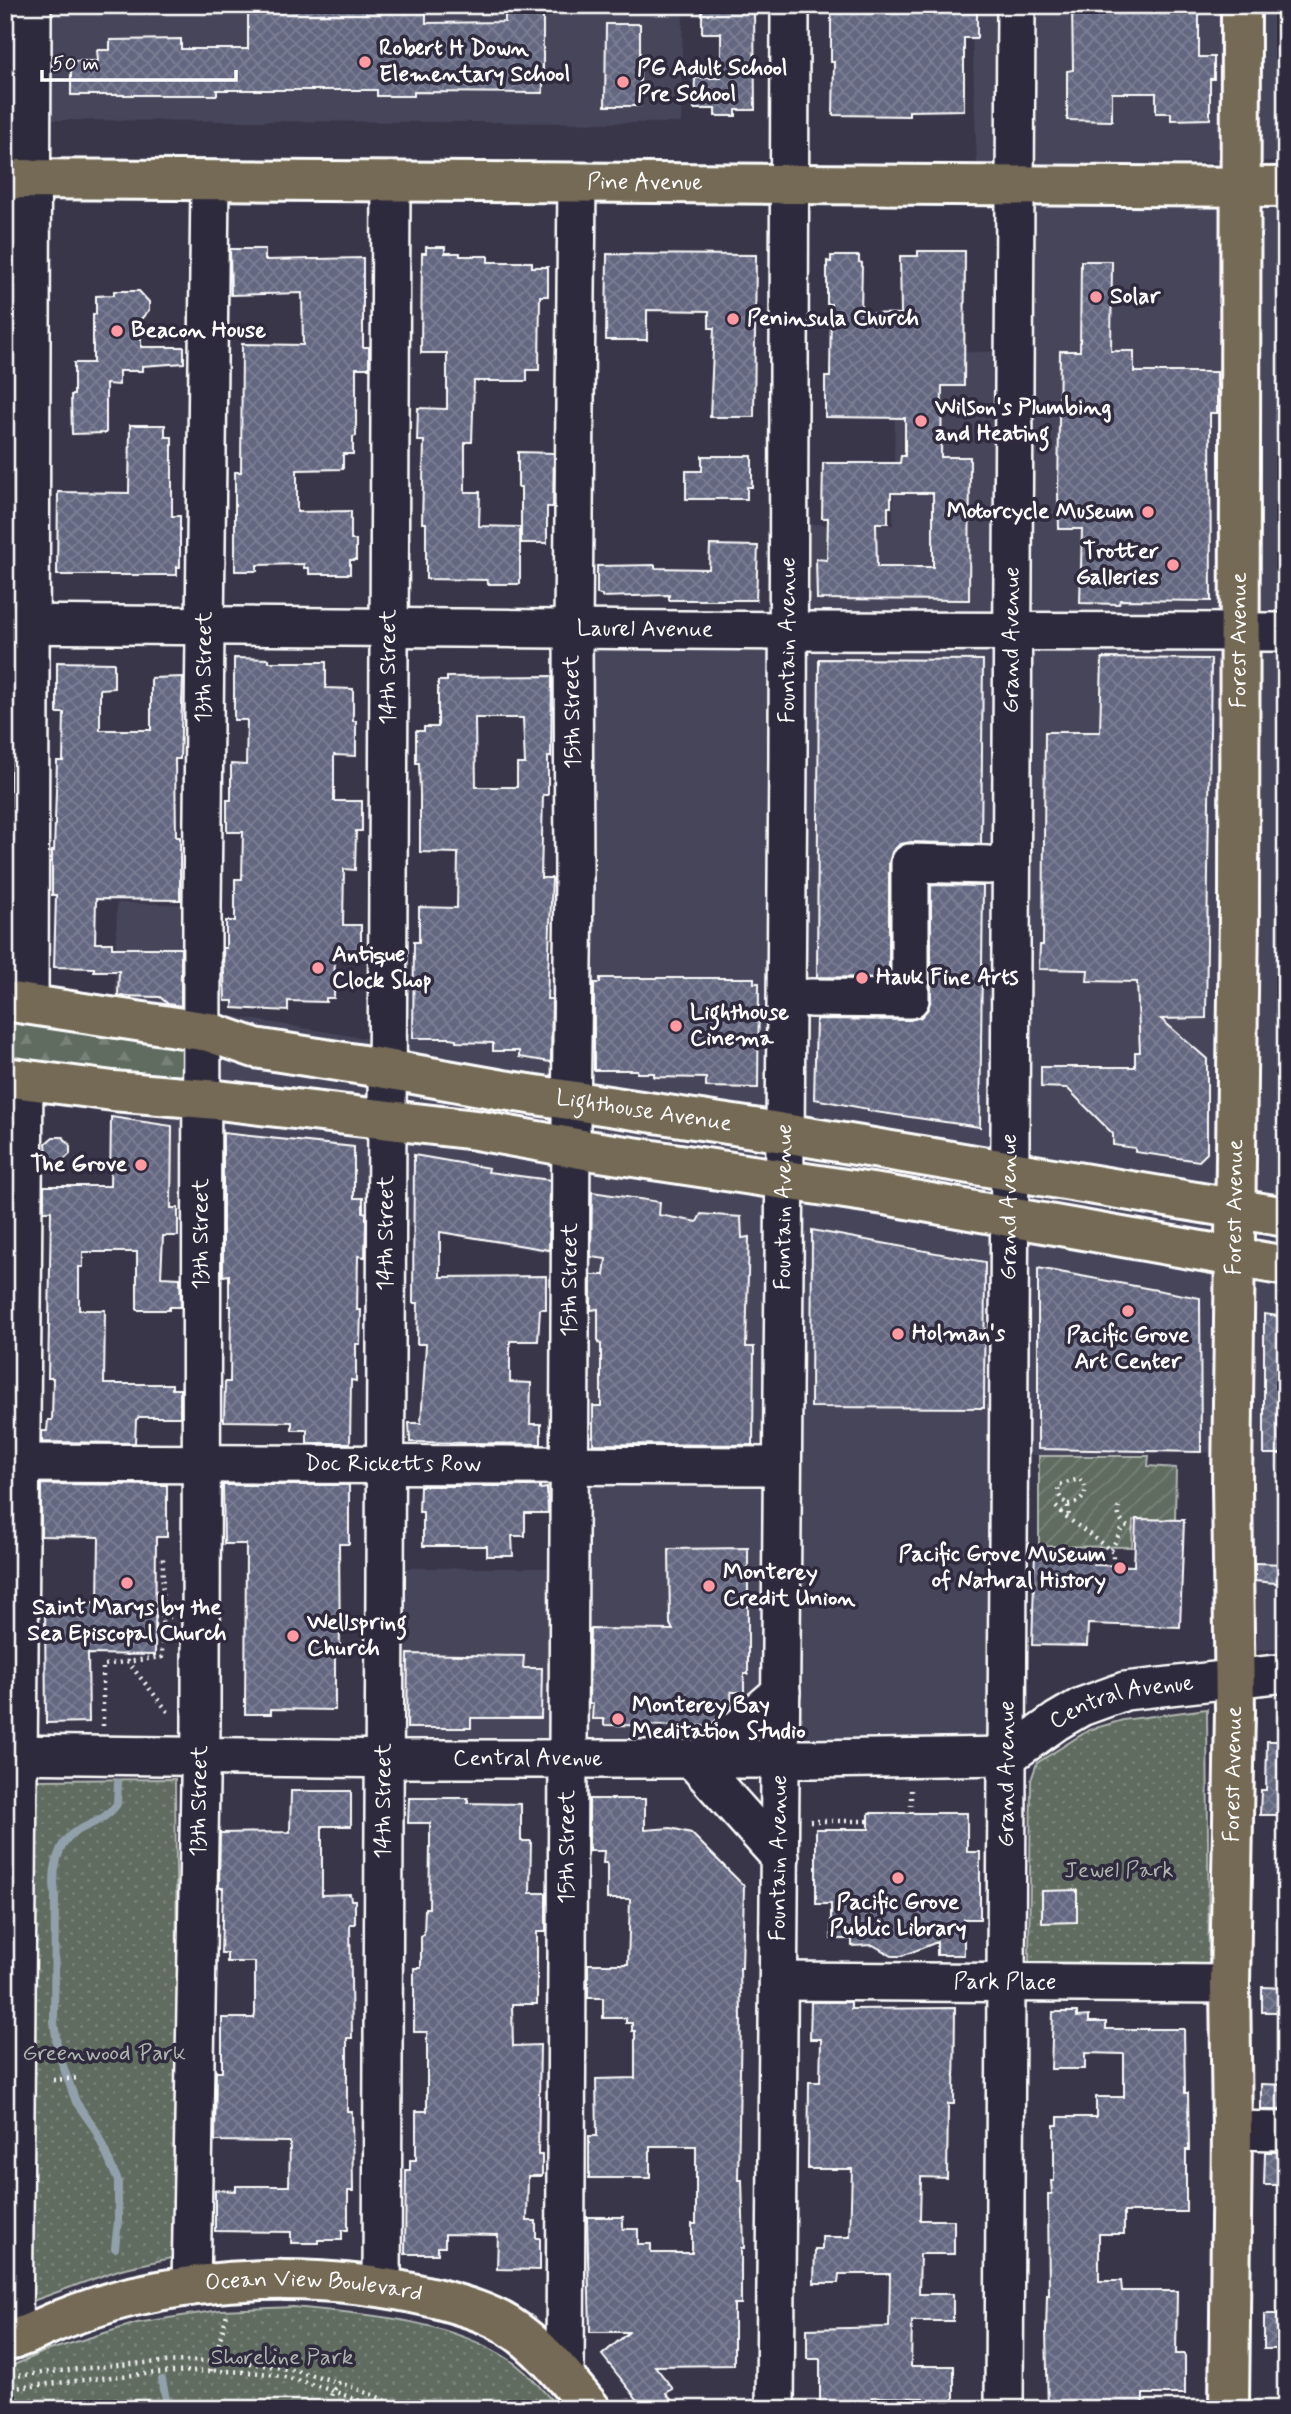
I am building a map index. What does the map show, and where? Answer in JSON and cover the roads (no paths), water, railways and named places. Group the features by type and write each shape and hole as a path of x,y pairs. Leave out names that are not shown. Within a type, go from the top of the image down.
{"main road":[{"name":"Forest Avenue","path":"1229,2409 1232,2130 1230,1984 1235,1678 1232,1484 1237,1209 1241,5"},
{"name":"Pine Avenue","path":"18,179 1286,187"},
{"name":"Lighthouse Avenue","path":"17,1003 202,1031 255,1048 571,1102 785,1133 1236,1257 1286,1266"},
{"name":"Lighthouse Avenue","path":"15,1078 113,1091 388,1118 885,1195 1011,1195 1237,1209 1286,1217"},
{"name":"Ocean View Boulevard","path":"9,2340 82,2311 141,2295 191,2286 291,2280 382,2287 464,2306 506,2324 531,2341 591,2409"}],"street":[{"path":"17,1003 18,179 32,5"},
{"name":"Fountain Avenue","path":"775,2409 785,1181 790,5"},
{"name":"Grand Avenue","path":"1004,2409 1016,5"},
{"name":"13th Street","path":"191,2286 201,1756 202,1031 210,181"},
{"name":"14th Street","path":"382,2287 391,181"},
{"name":"15th Street","path":"565,2377 577,182"},
{"name":"Laurel Avenue","path":"17,624 788,631 1286,632"},
{"path":"810,999 910,999 911,863 988,865"},
{"path":"9,2340 15,1078"},
{"name":"Doc Ricketts Row","path":"13,1463 782,1466"},
{"name":"Central Avenue","path":"12,1754 383,1759 1008,1756 1057,1721 1101,1699 1125,1691 1286,1673"},
{"path":"780,1857 698,1759 781,1692"},
{"name":"Park Place","path":"779,1981 1230,1984"},
{"path":"1232,2130 1286,2131"}],"waterway":[{"path":"115,2248 118,2181 95,2129 76,2102 58,2052 54,2022 54,1878 63,1844 75,1832 103,1818 113,1809 117,1804 118,1783"},
{"path":"162,2380 168,2409"}],"place":[{"name":"Robert H Down Elementary School","path":"365,62"},
{"name":"PG Adult School Pre School","path":"623,82"},
{"name":"Solar","path":"1096,297"},
{"name":"Peninsula Church","path":"733,319"},
{"name":"Beacon House","path":"117,331"},
{"name":"Wilson's Plumbing and Heating","path":"921,421"},
{"name":"Motorcycle Museum","path":"1148,512"},
{"name":"Trotter Galleries","path":"1173,565"},
{"name":"Antique Clock Shop","path":"318,968"},
{"name":"Hauk Fine Arts","path":"862,978"},
{"name":"Lighthouse Cinema","path":"676,1026"},
{"name":"The Grove","path":"141,1165"},
{"name":"Pacific Grove Art Center","path":"1128,1311"},
{"name":"Holman's","path":"898,1334"},
{"name":"Pacific Grove Museum of Natural History","path":"1120,1568"},
{"name":"Saint Marys by the Sea Episcopal Church","path":"127,1583"},
{"name":"Monterey Credit Union","path":"709,1586"},
{"name":"Wellspring Church","path":"293,1636"},
{"name":"Monterey Bay Meditation Studio","path":"618,1719"},
{"name":"Pacific Grove Public Library","path":"898,1878"}],"park label":[{"name":"Jewel Park","path":"1119,1871"},
{"name":"Greenwood Park","path":"104,2054"},
{"name":"Shoreline Park","path":"282,2358"}]}
